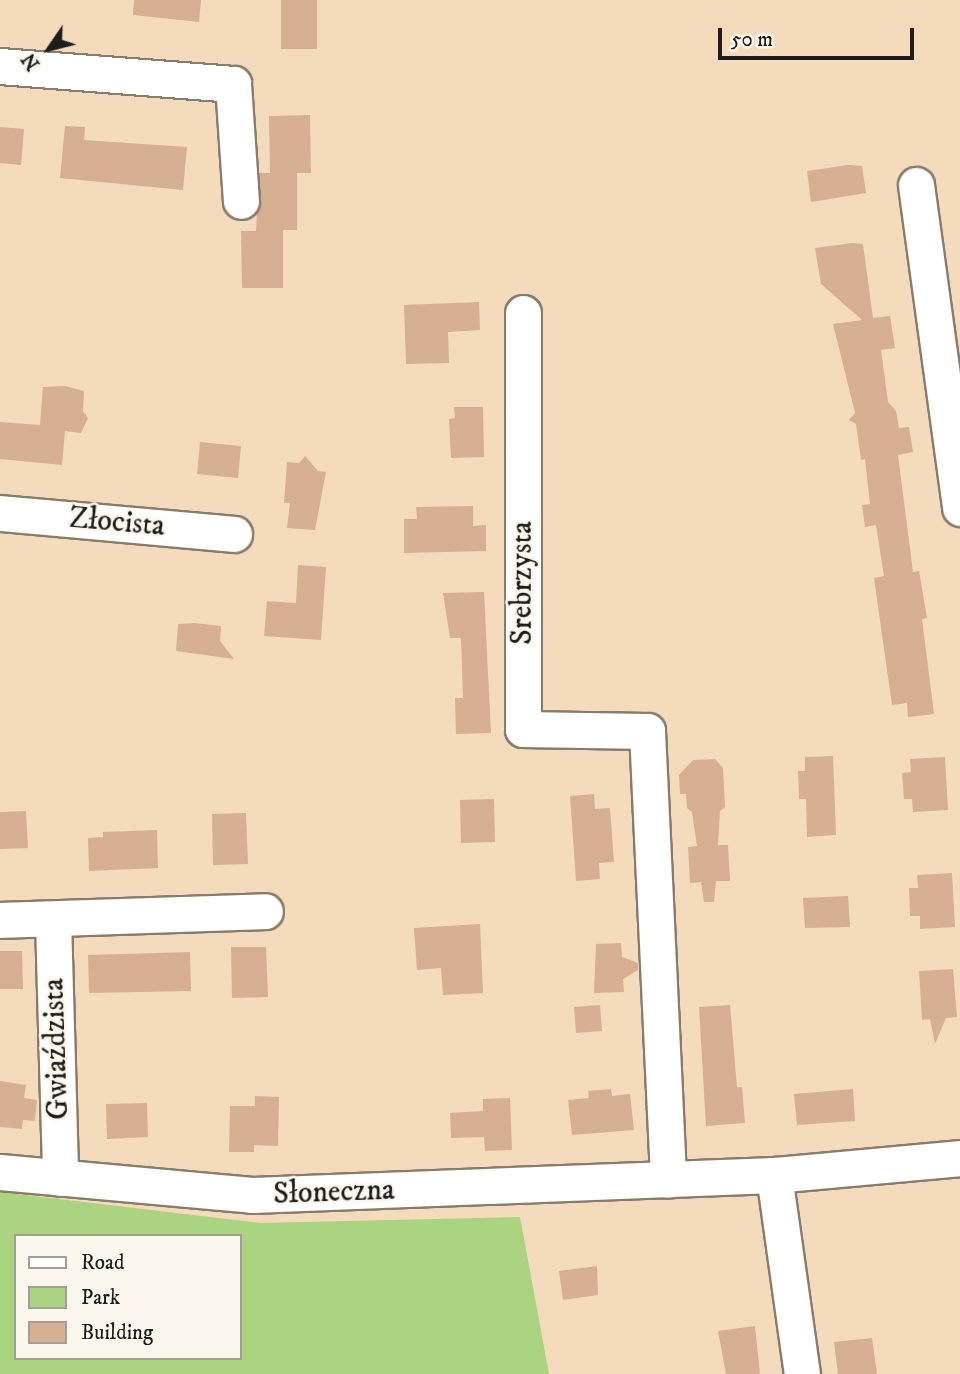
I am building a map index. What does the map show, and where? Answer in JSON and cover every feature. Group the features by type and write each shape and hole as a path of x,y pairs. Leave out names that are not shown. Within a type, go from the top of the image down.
{"street":[{"path":"0,66 233,84 241,201"},
{"path":"916,185 960,508"},
{"name":"Srebrzysta","path":"523,313 523,729 647,731 668,1180"},
{"name":"Złocista","path":"0,513 234,534"},
{"path":"0,920 265,911"},
{"name":"Gwiaździsta","path":"53,920 60,1178"},
{"name":"Słoneczna","path":"0,1172 252,1195 774,1175 960,1158"},
{"path":"774,1175 802,1374"}],"green space":[{"path":"0,1192 261,1223 520,1217 549,1374 0,1374"}],"building":[{"path":"134,0 201,0 199,22 133,15"},
{"path":"281,0 317,0 317,49 281,49"},
{"path":"310,115 311,173 297,173 297,230 283,230 283,288 242,288 241,231 256,231 259,173 270,173 269,116"},
{"path":"65,126 85,127 84,140 187,147 183,190 60,178"},
{"path":"0,127 24,129 21,165 0,163"},
{"path":"848,165 862,166 866,193 811,202 807,171"},
{"path":"863,244 873,318 890,316 895,348 881,350 888,402 896,411 899,428 909,427 913,452 898,455 913,572 919,571 927,618 922,619 934,714 908,717 907,703 892,705 874,578 884,576 876,525 865,527 862,505 870,504 865,459 861,460 856,424 849,420 855,413 833,324 862,320 821,284 815,248"},
{"path":"479,302 480,330 448,332 449,363 406,364 404,305"},
{"path":"65,386 84,391 83,411 88,418 81,433 65,431 62,465 0,459 0,422 40,425 43,387"},
{"path":"454,407 483,407 484,457 451,458 449,419 455,418"},
{"path":"200,442 241,446 238,478 197,474"},
{"path":"305,456 318,471 326,472 315,530 287,528 290,503 284,503 287,462 299,463"},
{"path":"473,506 473,526 486,525 486,551 404,553 404,519 417,519 416,507"},
{"path":"298,565 326,567 321,640 264,636 267,601 296,603"},
{"path":"484,592 491,733 456,734 455,698 463,698 461,638 450,638 443,593"},
{"path":"178,624 221,626 220,641 234,659 176,651"},
{"path":"833,756 836,835 807,837 806,799 799,799 798,771 805,771 805,757"},
{"path":"945,757 948,810 913,812 912,799 904,799 902,773 911,772 910,759"},
{"path":"715,759 723,768 725,807 720,811 718,845 728,845 730,881 716,881 714,902 704,902 701,882 690,883 688,847 697,846 692,812 687,808 686,794 680,794 679,775 693,760"},
{"path":"594,794 595,809 610,808 614,862 599,863 600,879 576,881 570,796"},
{"path":"494,799 495,842 461,843 460,800"},
{"path":"26,811 28,848 0,849 0,812"},
{"path":"246,813 248,864 213,865 212,814"},
{"path":"157,830 158,868 89,871 88,838 103,837 103,832"},
{"path":"952,873 955,927 920,929 920,916 910,916 909,888 918,888 917,875"},
{"path":"848,896 850,927 805,928 803,898"},
{"path":"480,924 483,993 443,995 441,968 417,970 414,928"},
{"path":"621,943 622,957 638,963 638,970 623,979 624,992 594,993 596,944"},
{"path":"231,947 266,947 268,997 232,998"},
{"path":"0,951 22,951 23,989 0,989"},
{"path":"190,952 191,991 89,993 88,955"},
{"path":"953,969 957,1017 946,1018 935,1044 930,1019 922,1020 919,971"},
{"path":"600,1005 602,1031 576,1033 574,1007"},
{"path":"730,1005 737,1087 742,1087 745,1123 706,1126 699,1007"},
{"path":"0,1081 26,1085 24,1098 37,1100 35,1121 23,1120 22,1129 0,1127"},
{"path":"611,1089 612,1096 630,1094 634,1130 572,1135 568,1100 589,1098 588,1091"},
{"path":"853,1089 855,1121 797,1125 794,1094"},
{"path":"255,1096 279,1097 278,1146 254,1145 254,1152 229,1152 230,1106 255,1106"},
{"path":"510,1098 512,1150 485,1151 484,1137 451,1138 450,1113 483,1111 483,1099"},
{"path":"147,1103 148,1137 107,1139 106,1104"},
{"path":"597,1266 598,1295 563,1300 559,1271"},
{"path":"755,1326 760,1374 726,1374 718,1331"},
{"path":"872,1338 877,1374 838,1374 834,1342"}]}
